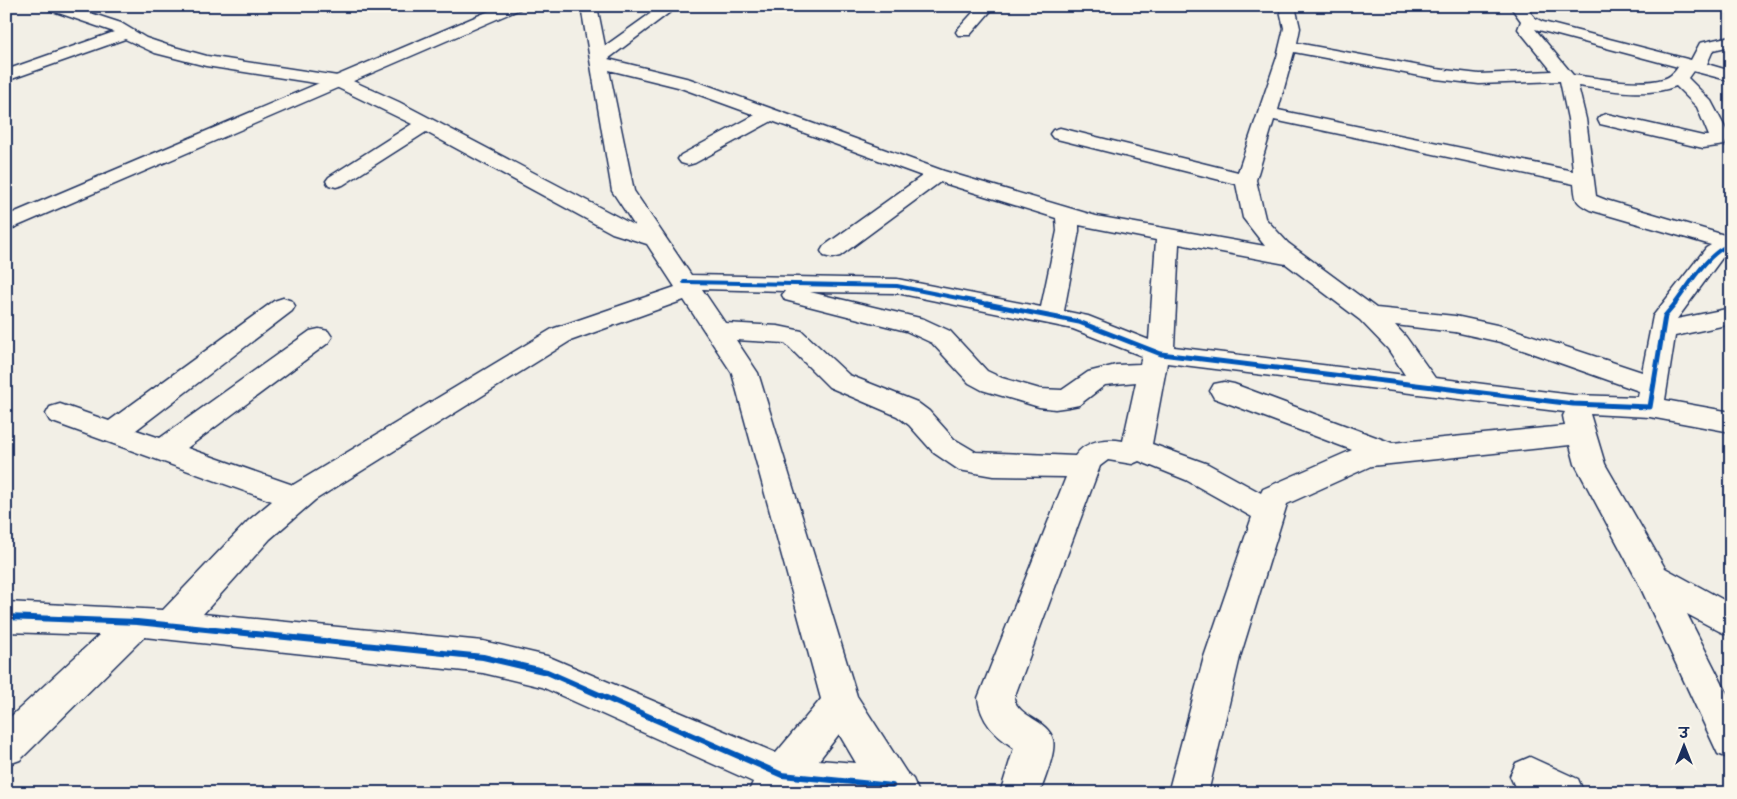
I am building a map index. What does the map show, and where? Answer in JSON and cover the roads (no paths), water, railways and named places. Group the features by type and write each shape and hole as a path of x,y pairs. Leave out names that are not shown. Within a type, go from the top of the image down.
{"main road":[{"path":"52,6 115,26 151,46 206,61 338,81 392,106 620,228 655,239"},
{"path":"6,224 515,6"},
{"path":"589,6 623,191 745,373 842,703 895,789"},
{"path":"599,60 671,6"},
{"path":"964,32 988,6"},
{"path":"1287,6 1292,28 1246,180 1254,218 1269,237 1293,258 1369,315 1397,343 1427,387"},
{"path":"1523,14 1546,28 1688,70 1731,76"},
{"path":"1523,14 1526,28 1567,78 1577,119 1586,199 1590,202 1731,245"},
{"path":"6,76 126,33"},
{"path":"1287,46 1436,74 1479,79 1567,78 1646,86 1670,83 1688,70 1706,47 1731,41"},
{"path":"599,60 678,81 937,175 1067,216 1293,258"},
{"path":"1607,120 1703,142 1718,141 1719,136 1688,70"},
{"path":"1267,113 1584,180"},
{"path":"688,159 769,115"},
{"path":"336,180 426,124"},
{"path":"1060,134 1246,180"},
{"path":"832,251 937,175"},
{"path":"1051,316 1068,231 1067,216"},
{"path":"1020,793 1032,755 1034,741 1003,719 996,708 996,698 1085,467 1094,454 1104,448 1132,453 1136,450 1156,359 1168,236"},
{"path":"1652,396 1665,316 1714,252 1731,245"},
{"path":"744,283 915,325 941,337 978,377 992,384 1039,398 1055,400 1069,398 1097,378 1110,376 1156,359"},
{"path":"6,748 154,624 297,498 561,335 687,286 744,283 897,286 1079,322 1156,359 1427,387 1578,419"},
{"path":"112,433 283,306"},
{"path":"1369,315 1455,324 1506,335 1652,396 1731,422"},
{"path":"1663,330 1731,316"},
{"path":"717,331 778,334 793,337 839,381 907,409 919,418 944,446 969,462 993,465 1085,467"},
{"path":"163,451 319,337"},
{"path":"1224,391 1389,454"},
{"path":"1188,793 1222,657 1274,497 1367,456 1389,454 1578,419 1652,396"},
{"path":"60,414 297,498"},
{"path":"1578,419 1590,464 1653,578 1731,741"},
{"path":"1136,450 1197,472 1269,512"},
{"path":"1653,578 1731,621"},
{"path":"6,617 154,624 483,657 547,672 775,784 895,789"},
{"path":"775,784 842,703"}]}
